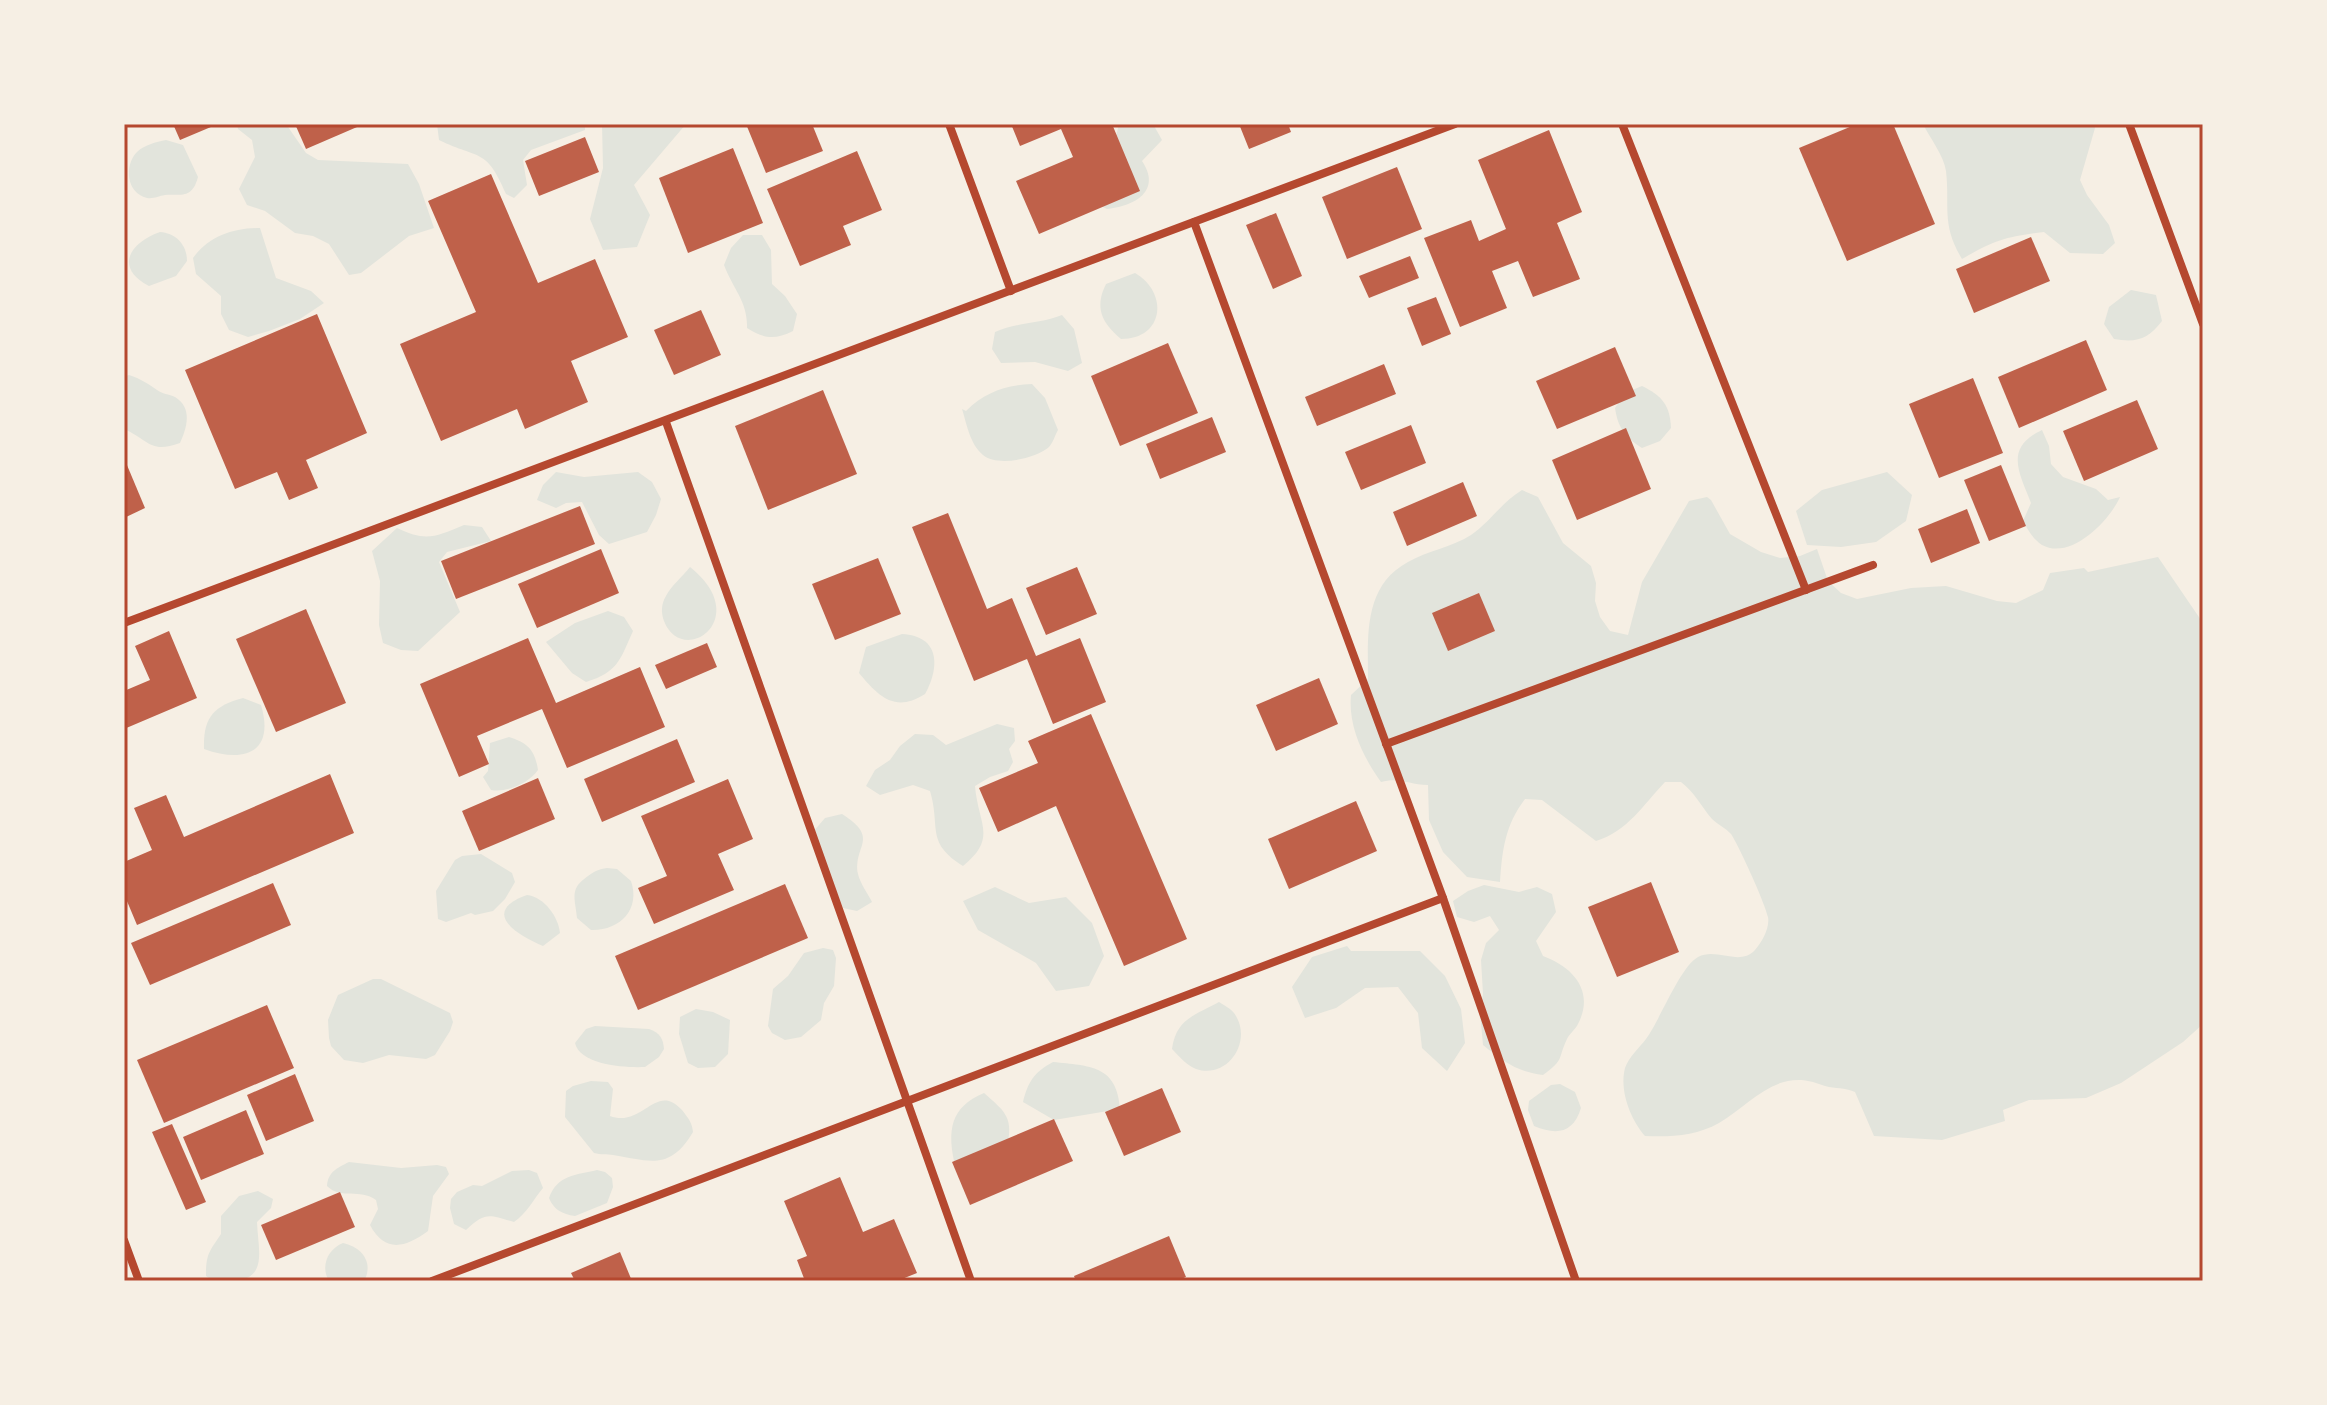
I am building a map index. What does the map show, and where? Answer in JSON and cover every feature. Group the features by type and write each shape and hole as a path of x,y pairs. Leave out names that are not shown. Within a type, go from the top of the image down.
{"street":[{"path":"949,124 1011,291"},
{"path":"124,623 1455,124"},
{"path":"1622,124 1806,590"},
{"path":"2129,124 2203,324"},
{"path":"1194,222 1443,898 1576,1281"},
{"path":"666,422 971,1281"},
{"path":"1386,744 1873,565"},
{"path":"432,1281 1443,898"},
{"path":"124,1240 139,1281"}],"shaded area":[{"path":"237,124 286,124 306,153 318,160 408,164 419,184 434,228 409,236 361,273 349,275 329,244 313,236 295,233 265,211 247,205 239,189 255,157 252,140 238,129"},
{"path":"437,124 585,124 585,130 531,150 523,160 527,185 514,198 506,194 487,162 439,140"},
{"path":"602,124 686,124 634,185 650,215 637,247 603,250 590,219 603,168"},
{"path":"1119,124 1153,124 1162,140 1142,161 1149,181 1147,189 1136,200 1107,209 1099,205"},
{"path":"1923,124 2094,124 2080,180 2109,225 2115,243 2103,254 2070,253 2044,232 2002,240 1962,259 1949,225 1945,165"},
{"path":"166,140 183,145 198,177 196,184 186,194 147,198 131,185 130,164 140,150"},
{"path":"260,228 276,278 311,291 324,303 300,319 248,337 229,330 221,314 221,296 196,274 193,258 206,244 222,235"},
{"path":"160,232 180,241 187,261 176,276 149,286 131,271 130,256 141,242"},
{"path":"743,235 762,235 771,250 772,284 797,314 793,331 770,337 747,328 743,303 724,265 731,248"},
{"path":"1135,273 1153,292 1157,314 1146,332 1121,339 1102,314 1102,293 1106,284"},
{"path":"2131,290 2156,295 2162,321 2141,338 2114,339 2104,324 2109,307"},
{"path":"1062,315 1074,329 1082,363 1068,371 1035,362 1001,363 992,349 995,332"},
{"path":"129,375 181,402 187,418 180,443 156,446 124,429 124,377"},
{"path":"1032,384 1045,398 1058,430 1050,445 1035,455 1016,460 989,459 972,440 962,409 966,411 996,391"},
{"path":"1642,386 1664,402 1671,428 1660,441 1642,448 1623,431 1615,408 1625,393"},
{"path":"2042,430 2049,446 2051,464 2063,477 2096,489 2108,500 2120,497 2099,527 2077,543 2065,547 2042,545 2023,521 2031,503 2019,471 2019,453 2030,437"},
{"path":"556,472 584,477 638,472 652,482 661,499 647,532 609,544 599,535 582,502 566,503 556,508 537,500 543,485"},
{"path":"1887,472 1912,495 1906,521 1876,542 1841,547 1807,545 1796,511 1822,490"},
{"path":"1522,490 1538,497 1563,543 1591,566 1596,583 1595,601 1600,617 1610,631 1628,635 1642,582 1689,501 1707,497 1730,534 1761,552 1780,558 1800,556 1817,549 1828,581 1841,593 1857,599 1911,588 1946,586 1997,601 2016,603 2043,590 2050,573 2084,568 2088,572 2158,557 2203,623 2203,1024 2183,1042 2121,1083 2086,1098 2029,1100 2003,1110 2005,1121 1942,1140 1874,1136 1855,1092 1799,1080 1786,1081 1762,1092 1719,1123 1701,1131 1674,1136 1645,1136 1631,1114 1625,1095 1625,1068 1629,1060 1652,1030 1677,982 1691,963 1705,955 1749,955 1758,947 1767,930 1766,910 1731,834 1712,819 1681,782 1665,782 1626,824 1596,841 1542,800 1525,799 1506,839 1500,882 1467,877 1443,852 1429,820 1428,785 1394,780 1381,782 1354,730 1351,695 1368,679 1371,614 1383,584 1393,572 1408,562 1471,535"},
{"path":"464,525 482,527 491,541 447,552 439,562 460,612 418,651 401,650 383,643 379,625 380,581 372,551 397,528 430,536"},
{"path":"690,567 708,586 716,604 715,619 708,631 697,638 685,640 673,634 664,621 662,608 668,592"},
{"path":"608,611 624,617 633,631 617,664 605,674 586,682 572,673 546,642 575,623"},
{"path":"902,634 924,640 930,647 934,664 925,694 914,700 896,702 881,695 859,673 866,647"},
{"path":"243,698 261,705 264,734 260,744 244,754 232,755 204,749 205,729 212,715 224,705"},
{"path":"997,724 1014,728 1015,741 1009,749 1013,762 1008,771 975,786 983,838 974,856 963,866 943,849 939,841 930,791 913,785 880,795 866,786 875,770 890,760 900,746 915,734 933,735 946,745"},
{"path":"509,737 530,748 538,770 517,786 491,790 483,777 488,771 490,743"},
{"path":"842,814 854,823 863,836 858,874 872,902 857,911 843,908 813,832 825,818"},
{"path":"481,854 512,873 515,882 505,899 493,911 471,913 446,922 438,919 436,891 455,860"},
{"path":"607,868 617,869 631,881 633,901 619,923 591,930 577,918 576,889 590,874"},
{"path":"1484,885 1519,892 1537,887 1552,894 1556,912 1536,941 1543,956 1572,974 1584,1001 1578,1024 1568,1037 1558,1062 1543,1075 1511,1065 1483,1045 1481,960 1486,943 1499,930 1490,916 1474,922 1457,917 1453,901"},
{"path":"995,887 1029,903 1066,897 1092,923 1104,956 1089,986 1056,991 1036,963 978,930 963,901"},
{"path":"527,895 544,903 559,927 560,933 543,946 514,930 504,916 513,902"},
{"path":"1347,946 1351,951 1420,951 1445,976 1461,1009 1465,1043 1447,1071 1422,1048 1418,1013 1398,987 1365,988 1336,1008 1305,1018 1292,987 1312,957"},
{"path":"823,948 833,950 836,958 834,986 824,1003 821,1020 801,1037 785,1040 772,1033 768,1026 773,989 788,976 804,953"},
{"path":"373,979 381,979 450,1013 453,1022 450,1031 435,1055 426,1059 389,1055 363,1063 344,1060 331,1046 328,1020 338,995"},
{"path":"1219,1002 1233,1012 1239,1024 1239,1045 1227,1063 1218,1069 1196,1069 1172,1049 1174,1039 1188,1019"},
{"path":"696,1009 730,1020 728,1054 715,1067 698,1068 688,1063 679,1034 680,1017"},
{"path":"595,1026 649,1029 660,1036 664,1049 645,1067 615,1066 594,1061 585,1056 575,1043 586,1029"},
{"path":"1053,1062 1099,1070 1113,1084 1120,1109 1054,1120 1023,1102 1033,1078"},
{"path":"591,1081 608,1082 613,1089 610,1116 632,1116 664,1100 673,1102 682,1110 693,1132 676,1153 658,1160 594,1153 565,1117 566,1091"},
{"path":"1560,1084 1575,1092 1581,1108 1578,1117 1563,1130 1550,1131 1534,1126 1528,1110 1529,1101 1551,1085"},
{"path":"984,1093 1008,1120 1008,1142 955,1165 951,1141 954,1122 964,1105"},
{"path":"349,1162 401,1168 446,1167 449,1174 433,1196 428,1231 403,1244 389,1244 382,1240 370,1225 378,1209 376,1200 364,1195 338,1192 327,1186 331,1174"},
{"path":"597,1170 612,1178 613,1187 607,1203 575,1216 562,1213 553,1206 549,1198 562,1180"},
{"path":"512,1171 537,1173 543,1188 514,1222 488,1216 466,1230 454,1224 450,1208 451,1199 457,1192 473,1185 482,1186"},
{"path":"258,1191 273,1199 271,1208 257,1222 259,1253 256,1270 242,1280 209,1278 206,1276 208,1258 221,1234 221,1216 239,1196"},
{"path":"343,1243 356,1248 367,1262 364,1281 329,1281 325,1270 327,1259 333,1249"}],"building":[{"path":"173,124 218,124 180,140"},
{"path":"295,124 364,124 306,149"},
{"path":"746,124 812,124 823,151 766,173"},
{"path":"1011,124 1112,124 1140,191 1039,234 1016,181 1073,157 1061,129 1020,146"},
{"path":"1239,124 1288,124 1291,132 1249,149"},
{"path":"1857,124 1893,124 1935,224 1847,261 1799,148"},
{"path":"1549,130 1582,212 1557,223 1580,279 1533,297 1518,261 1492,271 1507,308 1460,327 1424,238 1471,220 1479,241 1506,229 1478,160"},
{"path":"585,137 599,172 539,196 525,161"},
{"path":"733,148 763,223 688,253 659,178"},
{"path":"857,151 882,210 843,226 851,245 800,266 767,189"},
{"path":"1397,167 1422,229 1347,259 1322,197"},
{"path":"491,174 538,283 595,259 628,337 571,361 588,402 525,429 517,409 441,441 400,344 476,312 428,201"},
{"path":"1276,213 1302,276 1273,289 1246,225"},
{"path":"2031,237 2050,281 1974,313 1956,269"},
{"path":"1410,256 1419,278 1369,298 1359,276"},
{"path":"1436,297 1451,334 1422,346 1407,308"},
{"path":"701,310 721,355 674,375 654,330"},
{"path":"317,314 367,433 306,460 318,488 289,500 277,472 235,489 185,370"},
{"path":"2086,340 2107,390 2019,428 1998,377"},
{"path":"1168,343 1198,413 1120,446 1091,376"},
{"path":"1615,347 1636,396 1557,429 1536,381"},
{"path":"1384,364 1396,394 1317,426 1305,397"},
{"path":"1973,378 2003,453 1939,478 1909,404"},
{"path":"823,390 857,474 768,510 735,426"},
{"path":"2137,400 2158,449 2084,481 2063,431"},
{"path":"1212,417 1226,452 1160,479 1146,444"},
{"path":"1411,425 1426,463 1361,490 1345,452"},
{"path":"1626,428 1651,489 1577,520 1552,460"},
{"path":"124,458 145,508 124,518"},
{"path":"2001,465 2026,526 1989,541 1964,480"},
{"path":"1463,482 1477,516 1407,546 1393,512"},
{"path":"580,506 595,544 456,599 441,561"},
{"path":"1967,509 1980,543 1931,563 1918,529"},
{"path":"948,513 987,609 1012,598 1036,656 1080,638 1106,702 1053,724 1027,659 974,681 912,527"},
{"path":"601,549 619,593 537,628 518,584"},
{"path":"878,558 901,614 835,640 812,584"},
{"path":"1077,567 1097,614 1046,635 1026,588"},
{"path":"1479,593 1495,631 1448,651 1432,613"},
{"path":"306,609 346,703 276,732 236,639"},
{"path":"169,631 197,698 124,729 124,691 150,680 135,646"},
{"path":"528,638 556,703 640,667 665,727 567,768 542,709 477,736 489,764 459,777 420,684"},
{"path":"707,643 717,667 666,689 655,665"},
{"path":"1319,678 1338,724 1276,751 1256,705"},
{"path":"1091,714 1187,939 1124,966 1056,806 998,832 979,788 1038,763 1028,741"},
{"path":"677,739 695,782 602,822 584,779"},
{"path":"330,774 354,833 137,925 124,894 124,862 152,850 134,808 166,795 184,837"},
{"path":"538,778 555,819 479,851 462,811"},
{"path":"728,779 753,839 718,854 734,890 654,924 638,888 667,876 641,816"},
{"path":"1356,801 1377,851 1289,889 1268,839"},
{"path":"1651,882 1679,952 1617,977 1588,907"},
{"path":"273,883 291,925 150,985 131,943"},
{"path":"785,884 808,938 638,1010 615,956"},
{"path":"267,1005 294,1068 164,1123 137,1060"},
{"path":"295,1074 314,1121 266,1141 247,1095"},
{"path":"1162,1088 1181,1132 1124,1156 1105,1112"},
{"path":"246,1110 264,1154 201,1180 183,1137"},
{"path":"1054,1119 1073,1161 970,1205 952,1162"},
{"path":"172,1124 206,1202 186,1210 152,1132"},
{"path":"840,1177 863,1232 894,1219 917,1273 897,1281 805,1281 797,1260 807,1256 784,1201"},
{"path":"340,1192 355,1227 276,1260 261,1225"},
{"path":"1169,1236 1186,1277 1176,1281 1076,1281 1074,1276"},
{"path":"620,1252 632,1281 575,1281 571,1273"}]}
